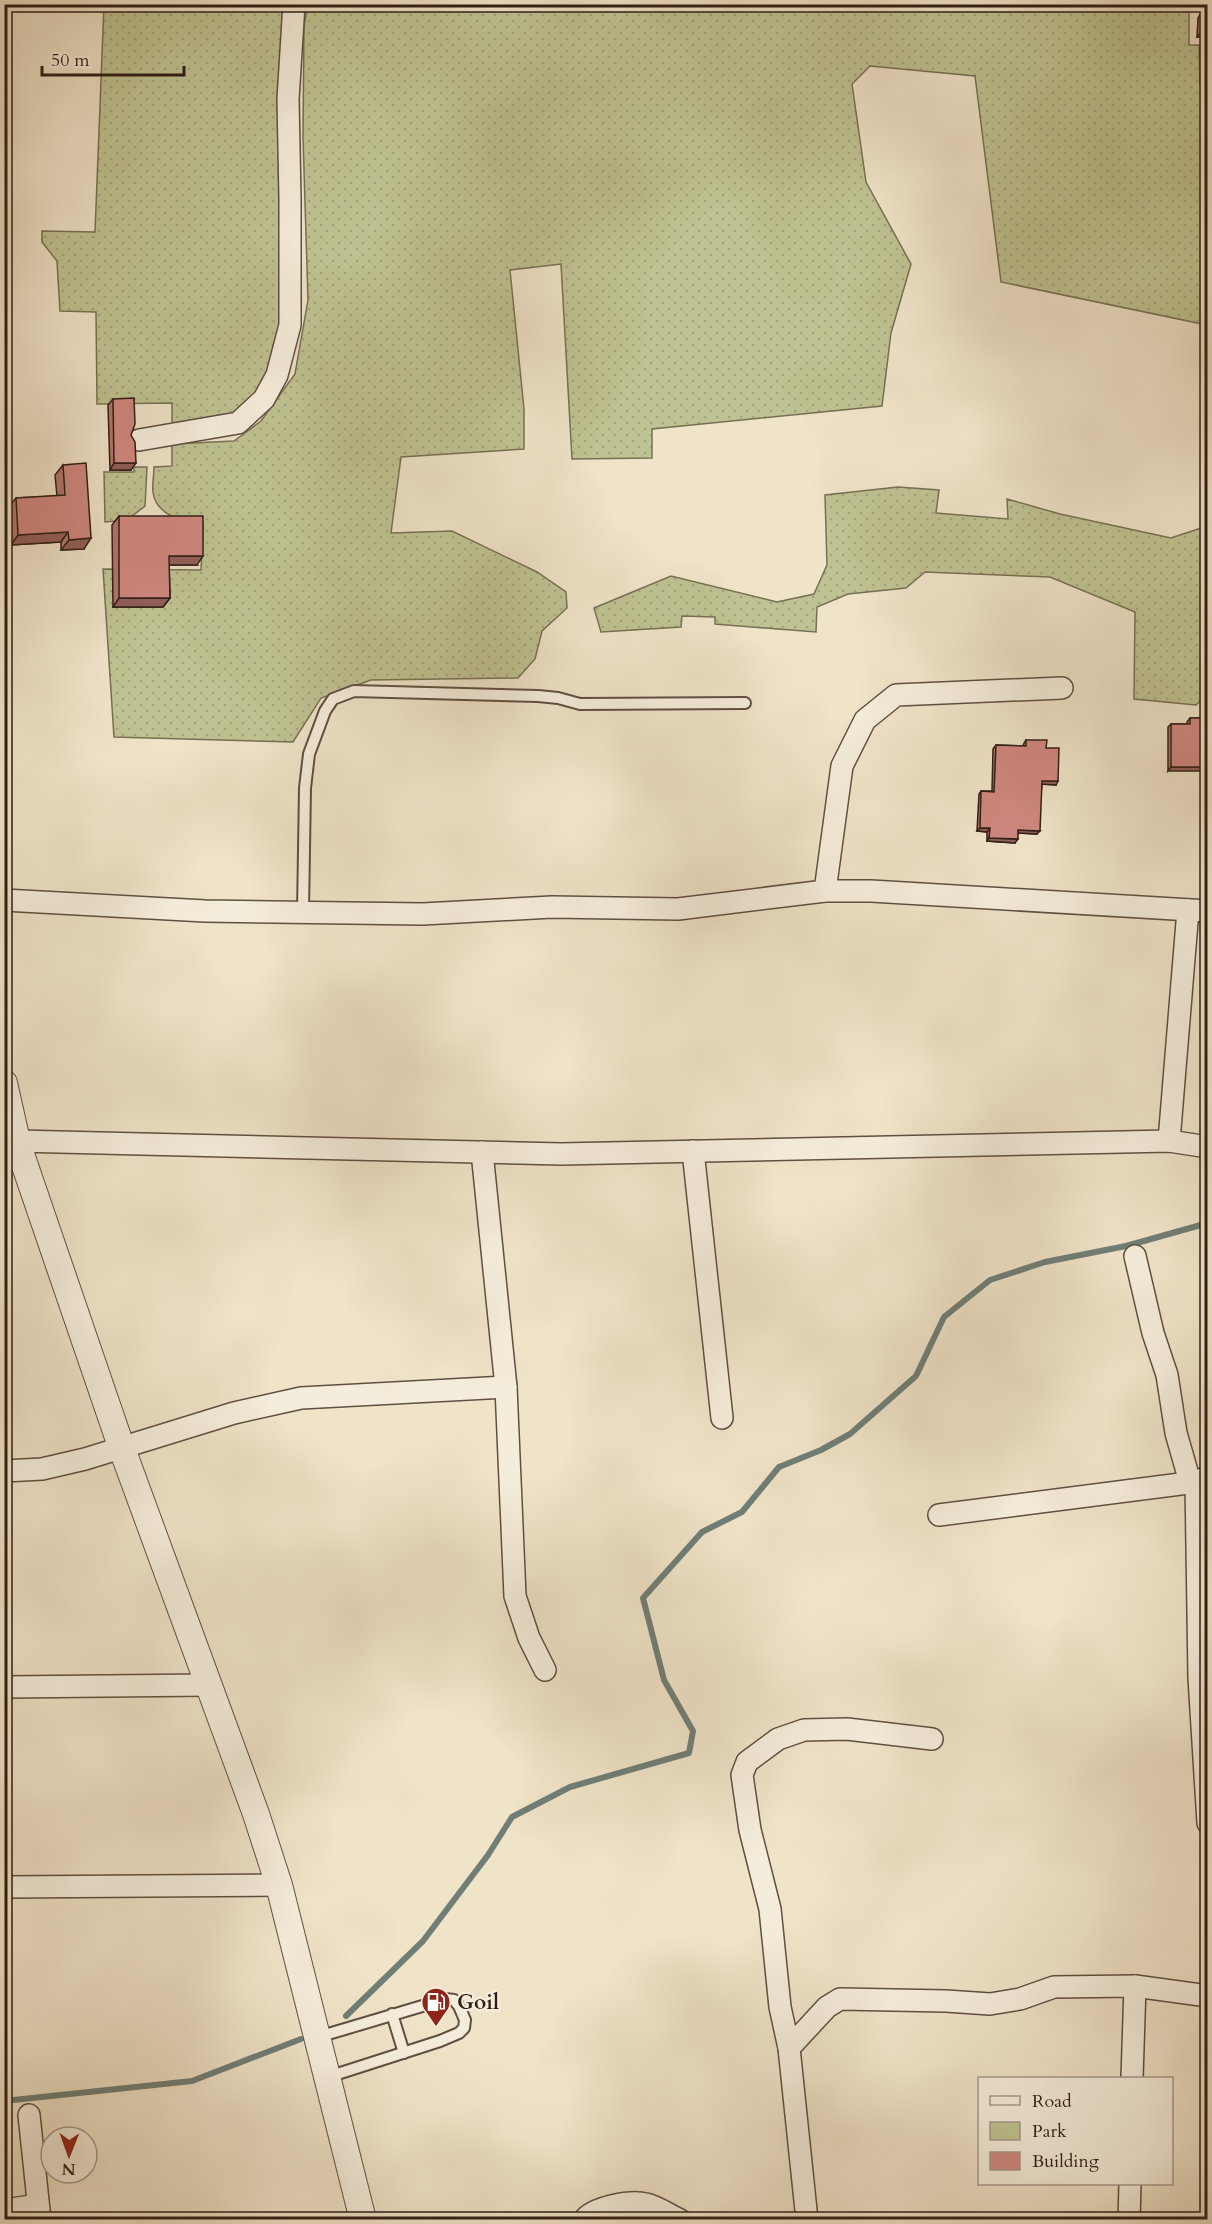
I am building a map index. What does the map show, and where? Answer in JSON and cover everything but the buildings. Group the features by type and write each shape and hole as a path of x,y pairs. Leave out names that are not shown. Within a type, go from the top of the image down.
{"street":[{"path":"139,440 238,423 264,399 277,375 290,325 288,99 294,4"},
{"path":"825,891 842,766 865,720 896,695 1062,688"},
{"path":"4,900 205,911 423,914 552,908 678,909 825,891 871,891 1198,911 1169,1141"},
{"path":"4,1083 7,1113 121,1446 256,1814 279,1885 363,2220"},
{"path":"17,1141 561,1154 1169,1141 1208,1147"},
{"path":"693,1151 722,1418"},
{"path":"482,1152 506,1387 515,1596 529,1638 545,1670"},
{"path":"1135,1256 1153,1332 1167,1375 1176,1433 1198,1480 1208,1823"},
{"path":"4,1472 42,1469 85,1459 121,1446 234,1413 302,1398 506,1387"},
{"path":"939,1515 1198,1480"},
{"path":"4,1688 208,1685"},
{"path":"807,2220 789,2048 780,2007 770,1909 750,1830 742,1775 747,1762 778,1739 804,1730 847,1729 932,1739"},
{"path":"4,1887 279,1885"},
{"path":"789,2048 827,2007 840,1999 990,2004 1020,1999 1054,1987 1135,1986 1208,1996"},
{"path":"1132,2077 1135,1986"},
{"path":"4,2210 39,2212 29,2115"},
{"path":"1129,2220 1130,2185"},
{"path":"585,2220 589,2213 610,2206 645,2203 680,2220"}],"lane":[{"path":"303,912 305,788 309,754 325,711 333,699 354,691 538,696 580,704 745,703"},
{"path":"318,2037 446,1999 454,2000 465,2020 464,2028 459,2033 327,2077"},
{"path":"392,2014 404,2053"}],"green space":[{"path":"104,5 291,5 285,323 260,395 231,418 175,426 172,421 172,403 97,404 96,312 60,311 57,261 42,242 42,231 95,232"},
{"path":"308,5 1207,5 1207,10 1189,11 1189,45 1199,45 1200,84 1207,84 1207,325 1001,282 975,76 870,66 852,84 866,182 911,264 891,333 882,406 652,429 652,458 572,459 561,264 510,270 524,409 524,449 401,457 391,533 452,531 537,572 566,592 567,608 542,631 535,659 518,678 371,680 321,698 293,742 114,737 103,569 201,570 203,525 172,516 159,507 153,492 154,467 172,466 172,444 234,441 261,421 295,374 308,300 303,137 304,25"},
{"path":"134,467 147,467 145,506 127,520 105,522 104,472 134,472"},
{"path":"898,487 939,490 936,513 1008,519 1007,499 1060,514 1171,538 1207,526 1207,695 1196,705 1134,699 1135,612 1050,577 925,572 906,588 848,594 817,607 816,632 715,624 715,617 682,616 681,627 601,632 594,608 671,576 777,602 814,594 827,565 825,495"}],"waterway":[{"path":"346,2016 423,1941 488,1855 512,1817 570,1787 689,1753 693,1731 664,1680 643,1598 702,1532 742,1512 779,1467 821,1450 850,1434 916,1376 944,1317 990,1280 1045,1262 1126,1246 1208,1223"},
{"path":"4,2101 192,2081 301,2039"}],"place":[{"name":"Goil","path":"436,2028"}]}
